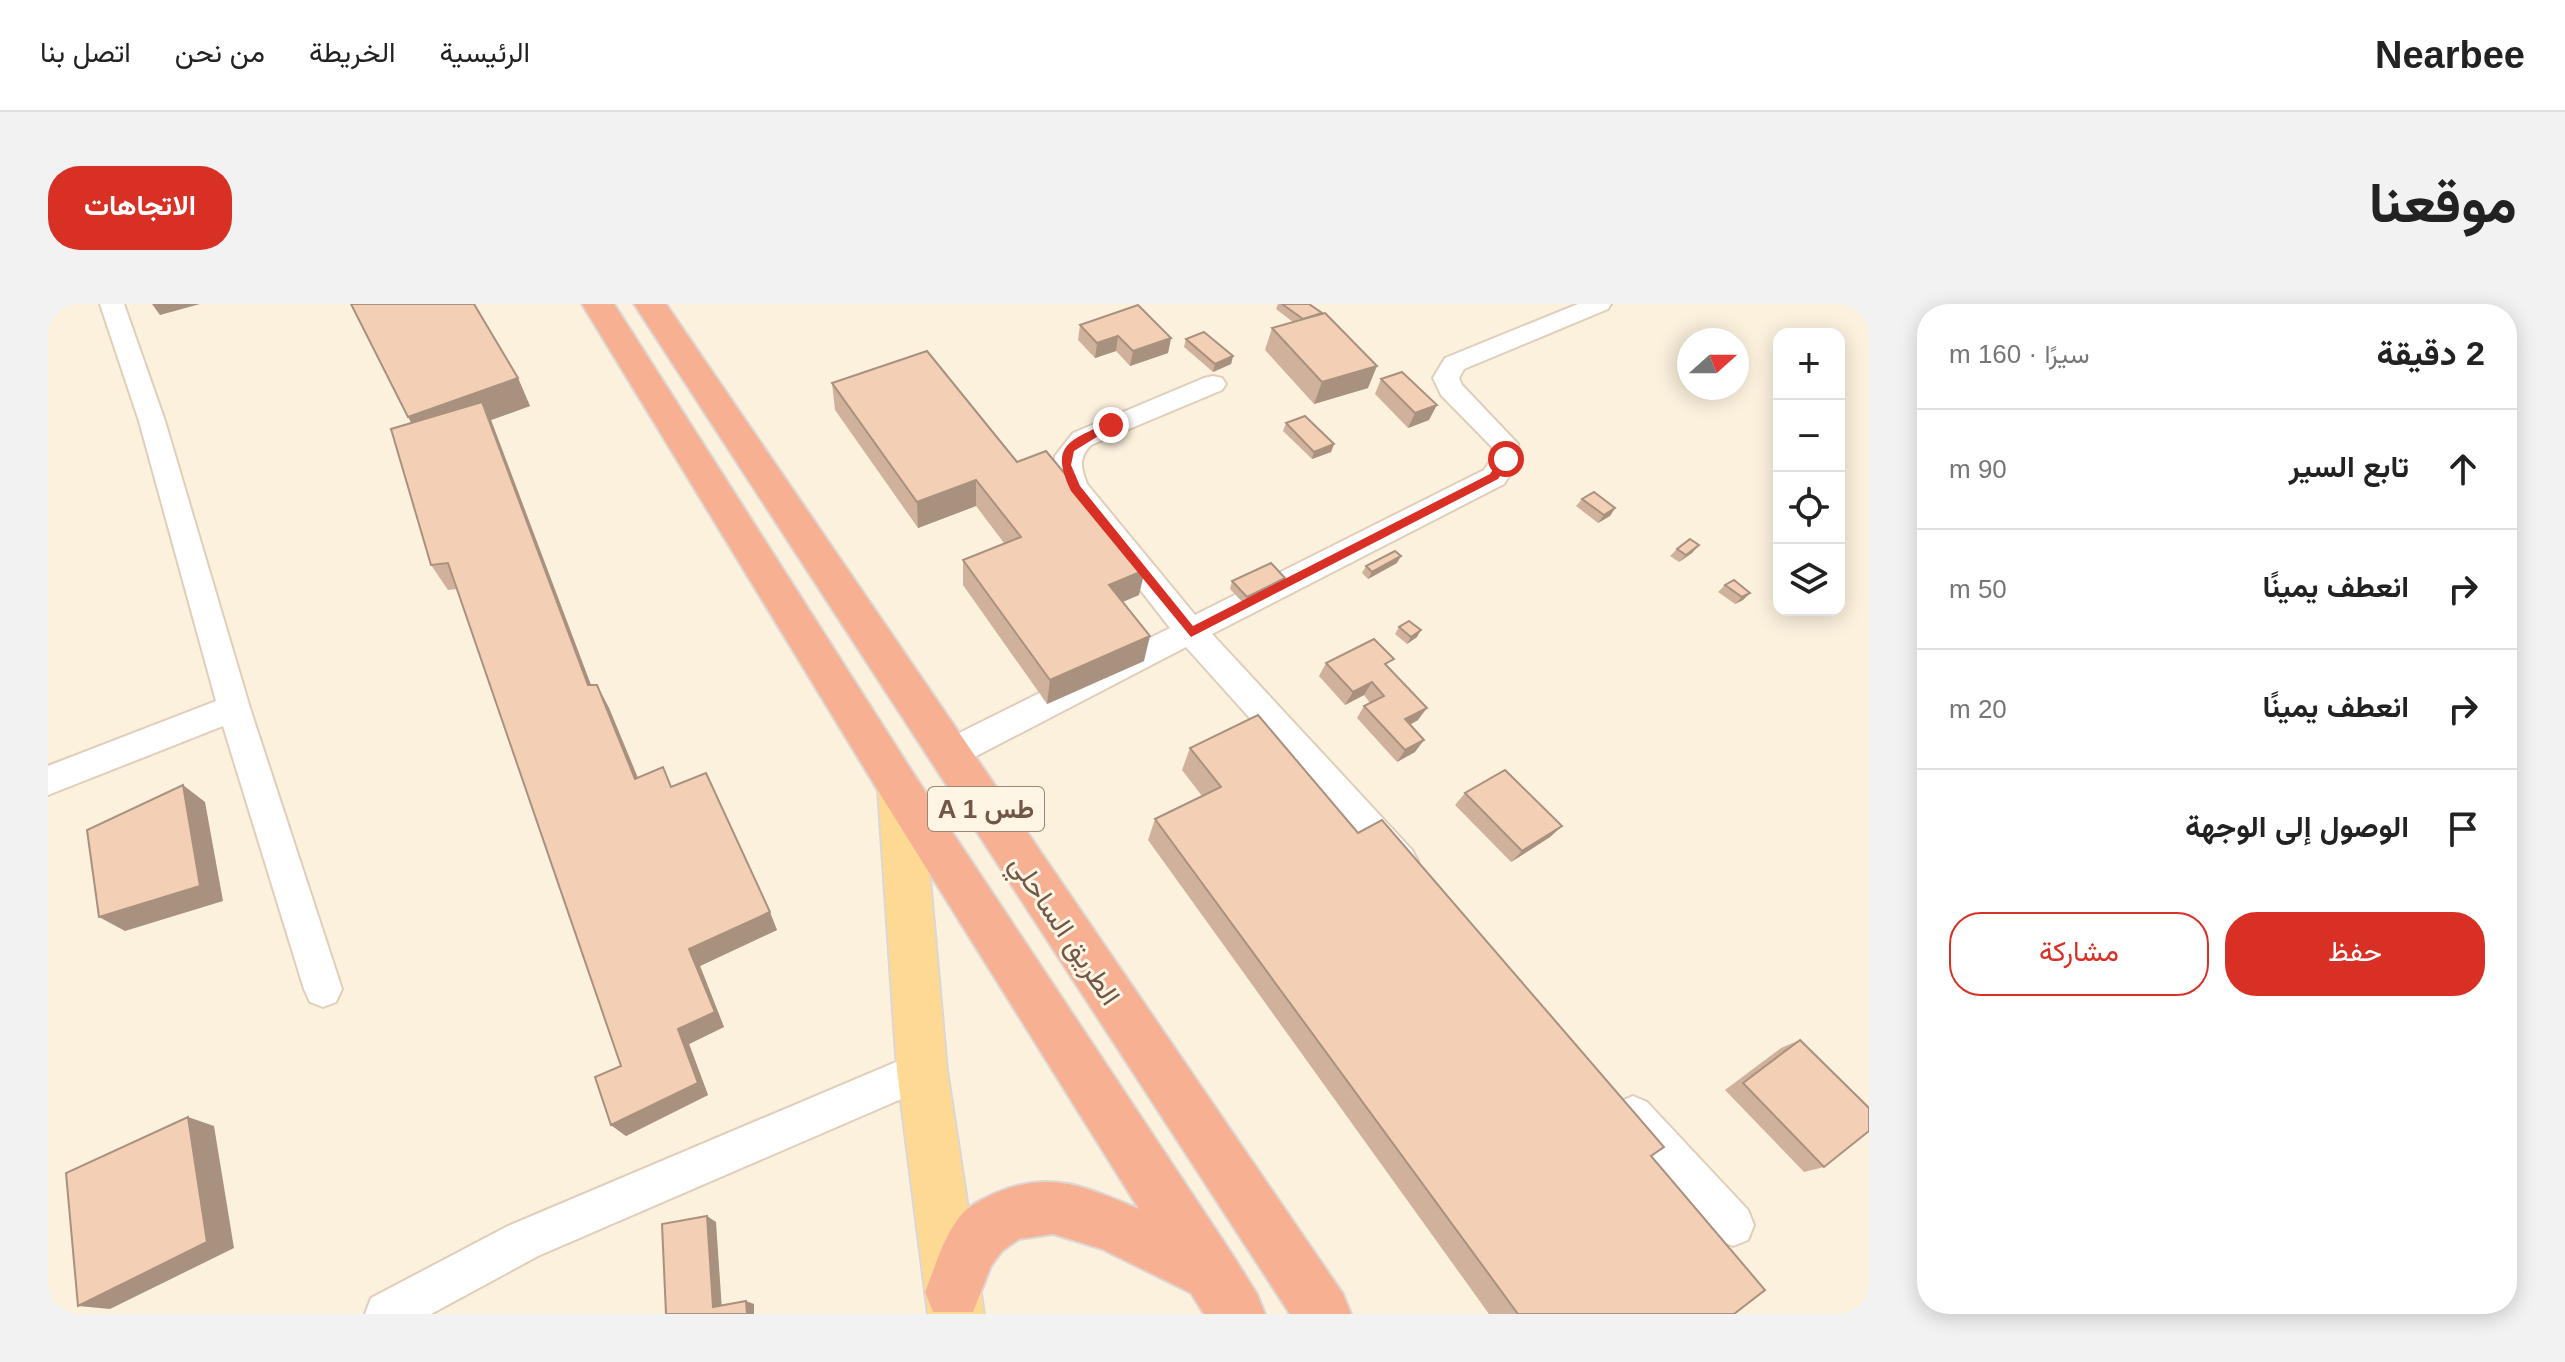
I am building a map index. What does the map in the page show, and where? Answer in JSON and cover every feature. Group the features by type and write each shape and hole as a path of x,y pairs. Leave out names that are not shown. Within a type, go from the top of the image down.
{"highway":[{"name":"A 1 طس","path":"598,304 900,789 1225,1294"},
{"name":"الطريق الساحلي","path":"650,304 1323,1314"},
{"path":"955,1303 976,1239 1001,1218 1030,1208 1061,1208 1091,1219 1225,1294"}],"main road":[{"path":"900,789 922,1070 955,1303"}],"street":[{"path":"112,304 152,421 234,708 323,989"},
{"path":"949,754 1494,477 1506,459 1505,444 1450,389 1446,378 1454,364 1599,304"},
{"path":"1213,384 1082,439 1069,449 1065,465 1082,498 1191,632 1422,885"},
{"path":"48,781 234,708"},
{"path":"387,1314 523,1241 922,1070"},
{"path":"1609,1090 1733,1225"}],"building":[{"path":"351,304 474,304 518,378 408,417"},
{"path":"1282,304 1309,304 1322,313 1303,319"},
{"path":"1138,305 1171,338 1133,351 1118,336 1097,343 1080,325"},
{"path":"1325,313 1377,366 1322,382 1272,328"},
{"path":"1204,332 1233,356 1215,364 1186,339"},
{"path":"927,351 1017,462 1046,451 1145,570 1109,585 1150,636 1050,680 963,560 1021,537 976,480 917,502 832,383"},
{"path":"1402,372 1437,405 1415,413 1381,379"},
{"path":"482,402 588,685 597,685 635,779 663,767 671,787 706,773 770,912 689,949 715,1012 678,1029 698,1083 611,1125 595,1077 621,1066 448,563 431,565 391,429"},
{"path":"1305,416 1334,444 1314,452 1286,423"},
{"path":"1594,492 1615,508 1604,515 1582,499"},
{"path":"1690,539 1699,545 1686,555 1677,549"},
{"path":"1395,551 1401,556 1372,572 1366,566"},
{"path":"1271,563 1285,578 1247,597 1232,581"},
{"path":"1734,580 1750,593 1742,597 1725,585"},
{"path":"1409,621 1421,630 1411,637 1399,627"},
{"path":"1374,639 1394,659 1385,664 1427,708 1405,719 1424,740 1405,750 1364,706 1384,696 1372,682 1353,692 1326,663"},
{"path":"1258,715 1358,833 1382,820 1664,1147 1651,1156 1765,1290 1734,1314 1518,1314 1155,819 1221,787 1190,748"},
{"path":"1505,770 1562,826 1522,851 1465,793"},
{"path":"183,785 200,886 99,917 87,830"},
{"path":"1800,1040 1869,1108 1869,1131 1824,1167 1743,1083"},
{"path":"188,1117 207,1242 78,1306 66,1173"},
{"path":"707,1216 713,1307 746,1301 747,1314 666,1314 662,1224"}],"route":[{"path":"1111,425 1069,449 1065,465 1075,488 1191,632 1494,477 1506,459"}]}
